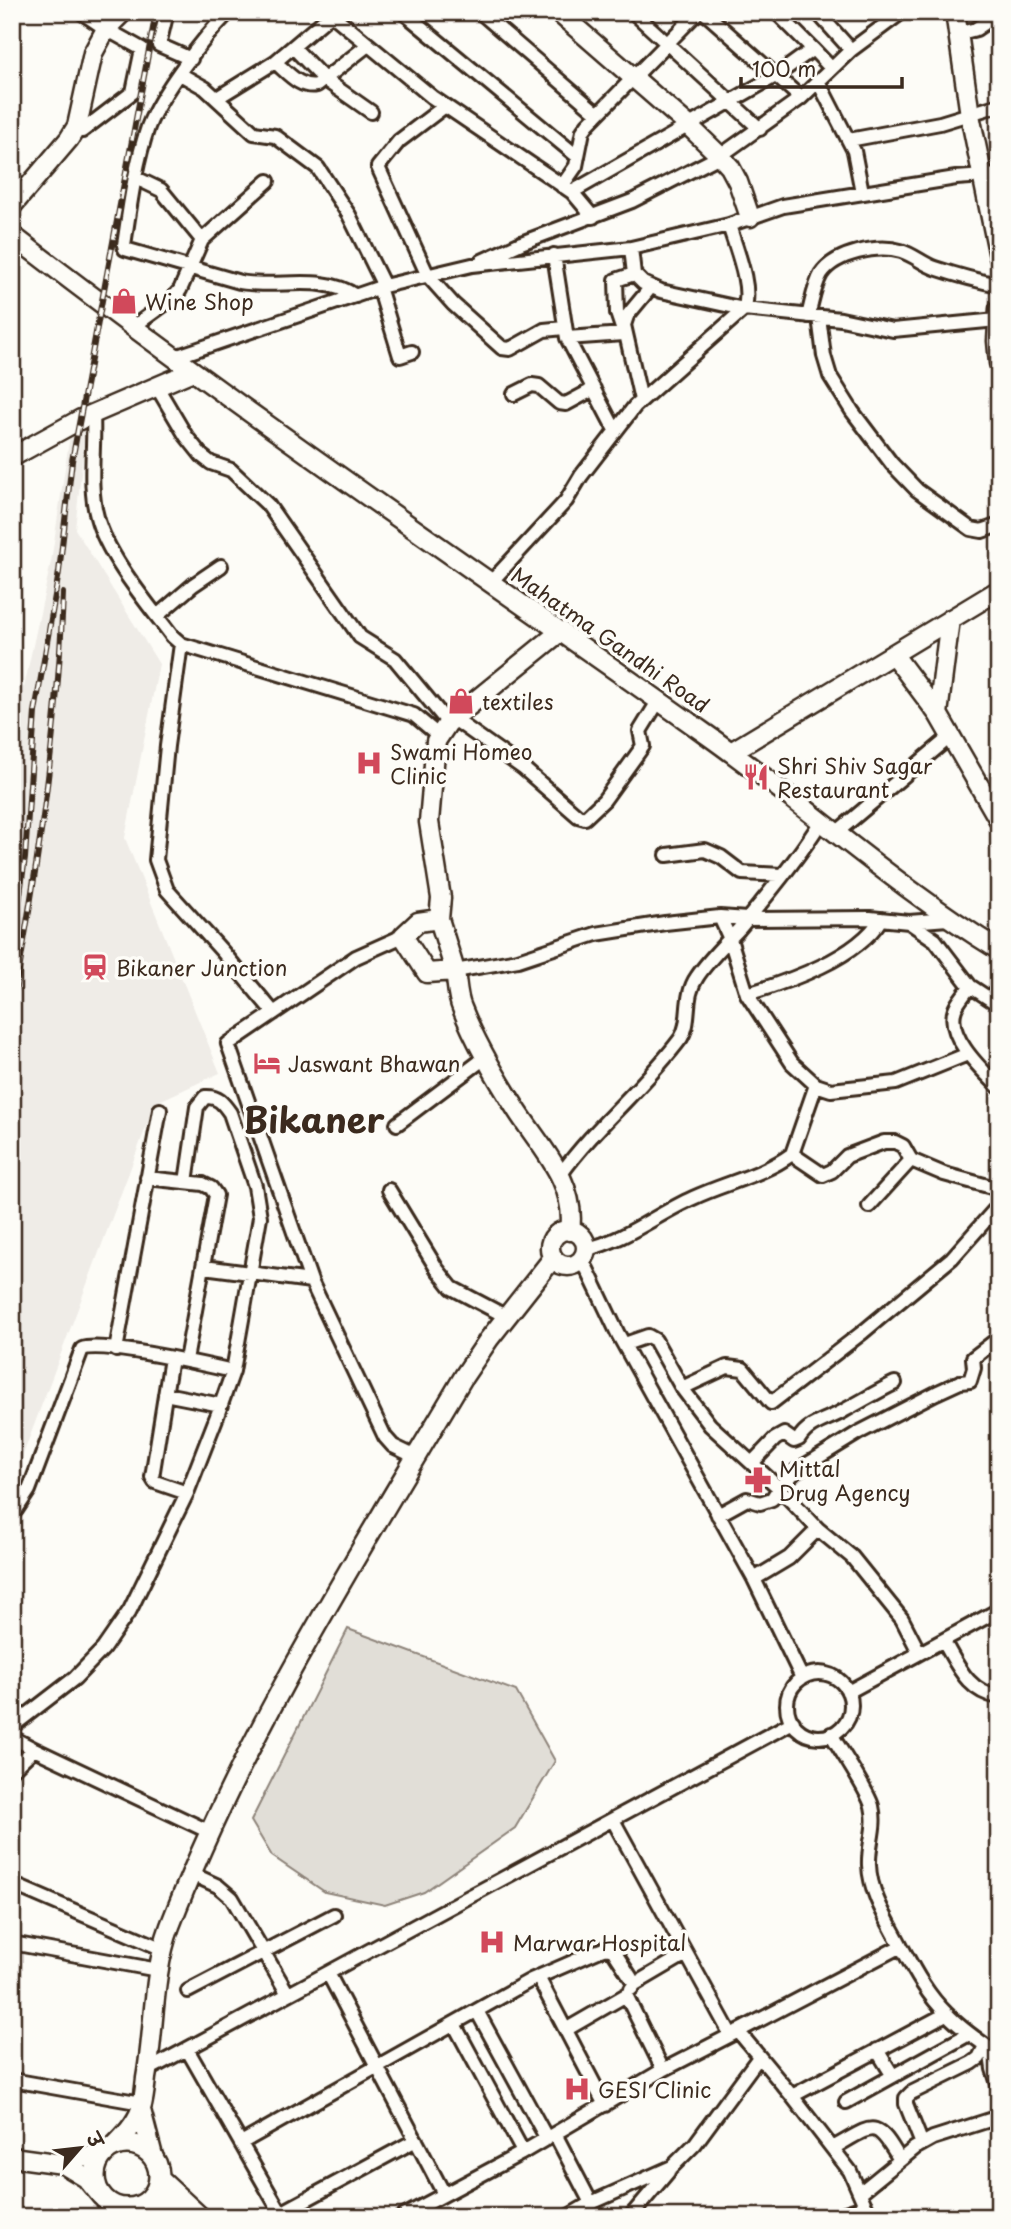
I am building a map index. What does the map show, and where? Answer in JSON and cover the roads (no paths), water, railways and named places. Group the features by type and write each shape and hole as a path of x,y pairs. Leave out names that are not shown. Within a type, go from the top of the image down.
{"main road":[{"path":"141,2207 156,2190 159,2179 153,2156 134,2144 123,2144 109,2149 98,2161 94,2172 95,2184 107,2205 130,2209 141,2207 180,2217"},
{"path":"159,2179 200,2217"}],"street":[{"path":"12,206 77,126 93,53 106,29 123,12"},
{"path":"167,12 159,45 191,59"},
{"path":"229,12 209,32 150,122 136,178 125,249 190,269 254,284 331,284 356,296"},
{"path":"403,12 578,158"},
{"path":"480,12 597,113"},
{"path":"558,12 689,125 720,156 730,167 750,217"},
{"path":"633,12 760,129"},
{"path":"567,189 576,166 583,131 597,113 634,79 698,12"},
{"path":"704,12 801,98"},
{"path":"776,12 831,68"},
{"path":"472,265 521,243 632,201 720,156 801,98 851,50 902,12"},
{"path":"955,12 970,115 990,175 999,257"},
{"path":"82,131 133,92 142,49 83,13"},
{"path":"217,98 275,62 332,13 445,107 567,189 593,217"},
{"path":"820,13 851,50"},
{"path":"957,34 976,29 999,13"},
{"path":"275,62 302,84 311,86 368,45"},
{"path":"293,47 324,79 371,112"},
{"path":"567,189 732,101 777,75 813,49"},
{"path":"180,74 205,88 254,133 275,136 318,168 349,215 382,287 400,356 412,352"},
{"path":"818,81 849,139 859,169 862,192"},
{"path":"849,139 896,132 970,115 999,105"},
{"path":"445,107 399,141 379,167 428,276 453,304 502,348 510,349 544,330 624,334"},
{"path":"175,357 382,287 472,265 631,248 729,225 783,206 862,192 990,175"},
{"path":"136,178 161,190 202,240"},
{"path":"133,327 173,298 180,290 202,240 268,181"},
{"path":"491,582 566,501 615,430 641,400 744,309 747,297 745,282 729,225"},
{"name":"Mahatma Gandhi Road","path":"12,235 193,371 731,752 948,919 999,950"},
{"path":"631,248 634,274 638,280 651,287 744,309 856,321 883,330 998,315 999,363"},
{"path":"999,285 937,269 900,251 868,251 842,257 824,271 818,280 813,316 830,376 852,411 892,464 917,490 971,529 982,531 999,525"},
{"path":"554,255 565,333 615,430"},
{"path":"634,274 616,280 617,313 641,400"},
{"path":"624,334 627,316 651,287"},
{"path":"12,457 93,414 193,371"},
{"path":"513,394 532,385 539,386 559,403 566,404 594,389"},
{"path":"157,387 186,436 202,456 211,463 231,470 268,505 360,637 395,659 447,726"},
{"path":"93,414 96,515 102,533 118,560 180,644 447,726 523,768 579,816 585,818 604,800 643,746 640,731 659,700"},
{"path":"157,615 220,566"},
{"path":"731,752 999,590"},
{"path":"938,713 950,619"},
{"path":"561,631 447,726 435,750 429,822 441,898 439,919 455,971 460,1006 486,1058 561,1174 571,1206 570,1231"},
{"path":"180,644 156,860 166,890 274,1013"},
{"path":"893,654 938,713 999,820"},
{"path":"836,833 951,736"},
{"path":"561,1174 576,1153 683,1035 687,1023 687,1004 694,984 801,853 820,823"},
{"path":"667,855 705,850 721,857 742,873 782,875"},
{"path":"403,936 427,973 518,960 596,934 720,917 881,919 909,922 948,919"},
{"path":"720,917 730,939 747,994 793,1063 816,1086 831,1090 896,1083 968,1054"},
{"path":"416,1457 393,1446 385,1437 311,1281 228,1044 356,957 403,936 418,922 439,919"},
{"path":"747,994 796,979 812,971 869,937 881,919"},
{"path":"909,922 935,940 970,986 999,1004"},
{"path":"970,986 955,1008 955,1028 968,1054 999,1087"},
{"path":"397,1124 486,1058"},
{"path":"802,1678 754,1579 618,1334 587,1269 583,1255 584,1240 578,1234 562,1231 551,1243 550,1251 560,1265 570,1266 583,1255 696,1196 769,1169 792,1154 816,1086"},
{"path":"12,1728 75,1678 103,1649 130,1610 187,1493 233,1371 260,1217 258,1201 230,1113 222,1101 214,1097 205,1097 197,1107 186,1182"},
{"path":"116,1350 160,1110"},
{"path":"792,1154 823,1175 832,1171 847,1156 884,1142 895,1142 902,1146 911,1160 960,1179 999,1189"},
{"path":"869,1206 911,1160"},
{"path":"147,1178 203,1184 211,1188 216,1195 186,1360"},
{"path":"388,1191 452,1288 507,1317"},
{"path":"682,1388 727,1367 743,1368 771,1403 863,1332 952,1258 999,1205"},
{"path":"63,2164 109,2149 129,2132 141,2106 148,2070 158,1970 163,1949 210,1832 289,1673 464,1376 553,1258"},
{"path":"204,1267 311,1281"},
{"path":"625,1344 648,1336 655,1340 682,1388 719,1436 779,1488 818,1529 863,1569 902,1619 919,1652"},
{"path":"718,1515 747,1499 760,1503 772,1499 796,1471 858,1433 936,1393 960,1382 970,1381 974,1368 973,1358 999,1338"},
{"path":"16,1510 29,1490 82,1349 89,1346 186,1360 233,1371"},
{"path":"171,1358 152,1477 155,1482 187,1493"},
{"path":"752,1464 775,1439 784,1434 794,1441 799,1439 802,1433 816,1422 831,1418 895,1383"},
{"path":"165,1394 221,1405"},
{"path":"754,1579 789,1558 818,1529"},
{"path":"848,1692 999,1610"},
{"path":"944,1642 971,1685 986,1695 999,1697"},
{"path":"814,1673 828,1674 840,1681 848,1692 851,1706 847,1720 831,1734 810,1735 793,1723 788,1702 792,1688 802,1678 814,1673"},
{"path":"148,2070 793,1723"},
{"path":"12,1734 15,1739 34,1749 210,1832"},
{"path":"831,1734 871,1802 874,1831 869,1868 878,1902 921,1981 946,2014 991,2050 999,2087"},
{"path":"12,1770 34,1749"},
{"path":"612,1819 686,1954 734,2033 759,2057 792,2096 850,2171 868,2211 833,2217"},
{"path":"192,1874 218,1886 232,1898 288,1994"},
{"path":"12,1884 163,1949"},
{"path":"188,1992 334,1915"},
{"path":"12,1943 158,1970"},
{"path":"402,2217 523,2152 663,2070 901,1946"},
{"path":"242,2143 538,1977 606,1948 614,1950 635,1984"},
{"path":"567,2029 626,1996 635,1984 686,1954"},
{"path":"328,1973 444,2194"},
{"path":"538,1977 606,2105"},
{"path":"626,1996 663,2070"},
{"path":"477,2011 591,2203"},
{"path":"792,2096 946,2014"},
{"path":"454,2024 523,2152"},
{"path":"846,2102 969,2034"},
{"path":"187,2049 282,2215 416,2140"},
{"path":"877,2050 893,2076"},
{"path":"922,2144 906,2098 991,2050"},
{"path":"636,2215 672,2168 695,2144 759,2057"},
{"path":"12,2080 141,2106"},
{"path":"141,2106 153,2156"},
{"path":"861,2192 900,2160 933,2138 999,2117"},
{"path":"833,2148 864,2130 874,2129 885,2135 900,2160"},
{"path":"12,2157 63,2164 86,2178 107,2205"},
{"path":"567,2217 591,2203 672,2168"}],"railway":[{"path":"12,951 25,858 35,712 59,572 72,461 156,12"},
{"path":"12,1009 45,802 63,593"}],"place":[{"name":"Wine Shop","path":"124,301"},
{"name":"textiles","path":"461,701"},
{"name":"Swami Homeo Clinic","path":"369,763"},
{"name":"Shri Shiv Sagar Restaurant","path":"756,777"},
{"name":"Bikaner Junction","path":"95,967"},
{"name":"Jaswant Bhawan","path":"267,1063"},
{"name":"Mittal Drug Agency","path":"758,1480"},
{"name":"Marwar Hospital","path":"492,1942"},
{"name":"GESI Clinic","path":"577,2089"}],"district":[{"name":"Bikaner","path":"314,1118"}]}
